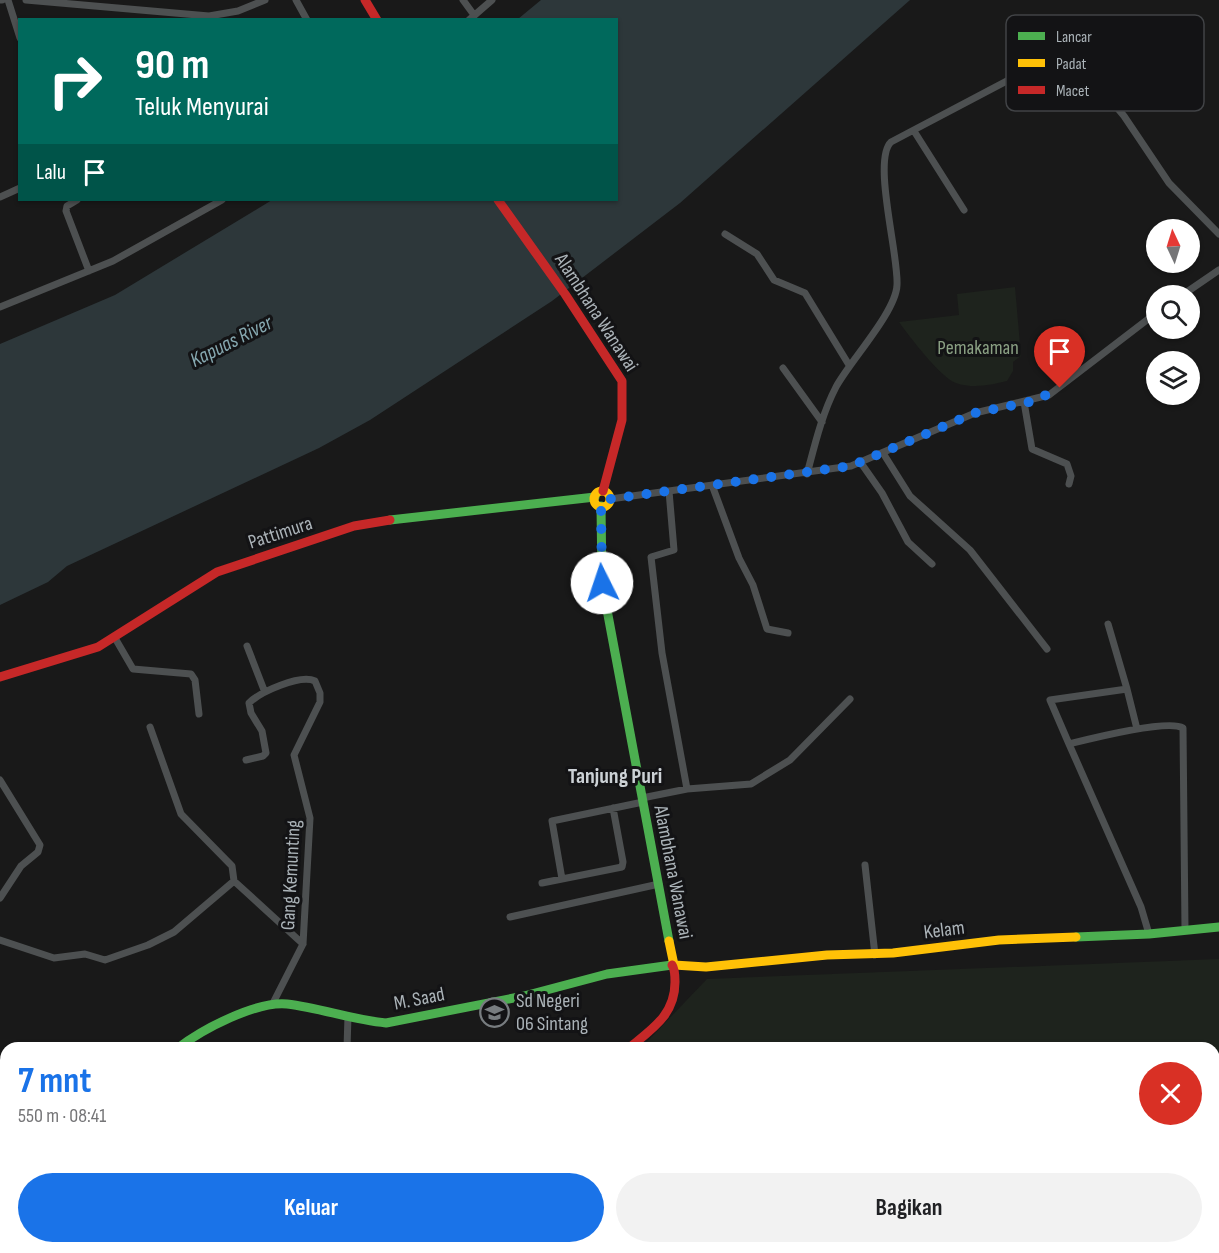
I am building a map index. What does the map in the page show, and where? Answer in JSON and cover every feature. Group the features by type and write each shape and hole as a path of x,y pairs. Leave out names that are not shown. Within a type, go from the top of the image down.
{"main road":[{"path":"365,0 376,18"},
{"name":"Alambhana Wanawai","path":"499,201 603,350 622,381 624,398 603,496 596,504 601,507 602,583 674,965 676,993 671,1011 664,1021 637,1042"},
{"name":"Pattimura","path":"0,677 85,653 115,638 208,576 354,526 377,521 603,496"},
{"name":"Kelam","path":"674,965 706,967 827,955 875,955 999,940 1149,934 1219,927"},
{"name":"M. Saad","path":"186,1042 257,1007 296,1006 386,1023 498,999 524,996 607,974 674,965"}],"street":[{"path":"8,0 18,32"},
{"path":"26,0 80,1 209,16 231,13 265,0"},
{"path":"296,0 306,18"},
{"path":"463,0 471,17 492,0"},
{"path":"807,474 822,422 835,388 896,294 897,273 884,170 885,150 891,142 1006,81"},
{"path":"1120,111 1169,183 1219,234"},
{"path":"914,131 964,210"},
{"path":"0,197 18,189"},
{"path":"75,201 67,206 66,211 89,271"},
{"path":"0,307 89,271 153,241 220,201"},
{"path":"725,234 751,249 774,280 804,292 849,365"},
{"path":"1197,285 1219,270"},
{"path":"603,496 669,491 807,474 861,463 984,410 1042,398 1060,388 1146,321"},
{"path":"783,368 822,422"},
{"path":"1024,402 1032,449 1067,464 1071,476 1068,484"},
{"path":"883,453 910,496 970,550 1047,649"},
{"path":"861,463 882,493 908,542 932,564"},
{"path":"712,485 739,558 753,585 767,629 770,632 788,633"},
{"path":"669,491 674,550 651,557 662,653 687,789"},
{"path":"1108,624 1137,729"},
{"path":"115,638 133,669 191,674 195,680 199,714"},
{"path":"246,760 266,755 262,731 249,706 264,690 247,646"},
{"name":"Gang Kemunting","path":"264,690 311,679 316,683 320,693 320,702 294,756 310,818 303,945 272,1005"},
{"path":"1127,689 1050,700 1141,907 1149,934"},
{"path":"562,879 552,821 687,789 744,786 759,780 790,760 850,699"},
{"path":"1069,744 1137,729 1180,726 1184,732 1185,929"},
{"path":"150,727 181,814 232,866 234,881 303,945"},
{"path":"0,780 40,845 38,852 21,866 0,898"},
{"path":"542,883 623,865 613,808"},
{"path":"866,865 875,955"},
{"path":"0,940 54,958 85,954 99,960 113,958 174,932 234,881"},
{"path":"510,917 659,884"},
{"path":"347,1042 348,1017"}],"green space":[{"name":"Pemakaman","path":"1015,287 1021,356 1013,362 1013,371 1007,381 975,386 962,385 950,380 917,346 899,322 959,315 957,294"},
{"path":"1219,959 1219,1042 647,1042 707,979"}],"water":[{"name":"Kapuas River","path":"541,0 910,0 680,203 552,301 370,420 319,448 67,566 48,582 0,605 0,344 115,295 270,201 618,201 618,18 519,18"}],"traffic: fast":[{"path":"390,520 595,497"},
{"path":"601,506 602,583 669,941"},
{"path":"1076,937 1149,934 1219,927"},
{"path":"187,1042 230,1018 274,1004 300,1006 386,1023 524,996 607,974 672,965"}],"traffic: slow":[{"path":"602,491 610,499 602,507 594,499 602,491"},
{"path":"669,941 674,965 706,967 827,955 893,953 999,940 1076,937"}],"traffic: jam":[{"path":"365,0 376,18"},
{"path":"499,201 565,294 622,381 622,420 603,491"},
{"path":"0,677 98,647 217,572 354,526 390,520"},
{"path":"636,1042 661,1020 671,1004 675,982 672,965"}],"place":[{"name":"Sd Negeri 06 Sintang","path":"495,1012"}],"district":[{"name":"Tanjung Puri","path":"615,775"}],"route":[{"path":"602,583 601,507 606,506 610,499 835,470 868,460 975,413 1034,401 1060,388"}]}
